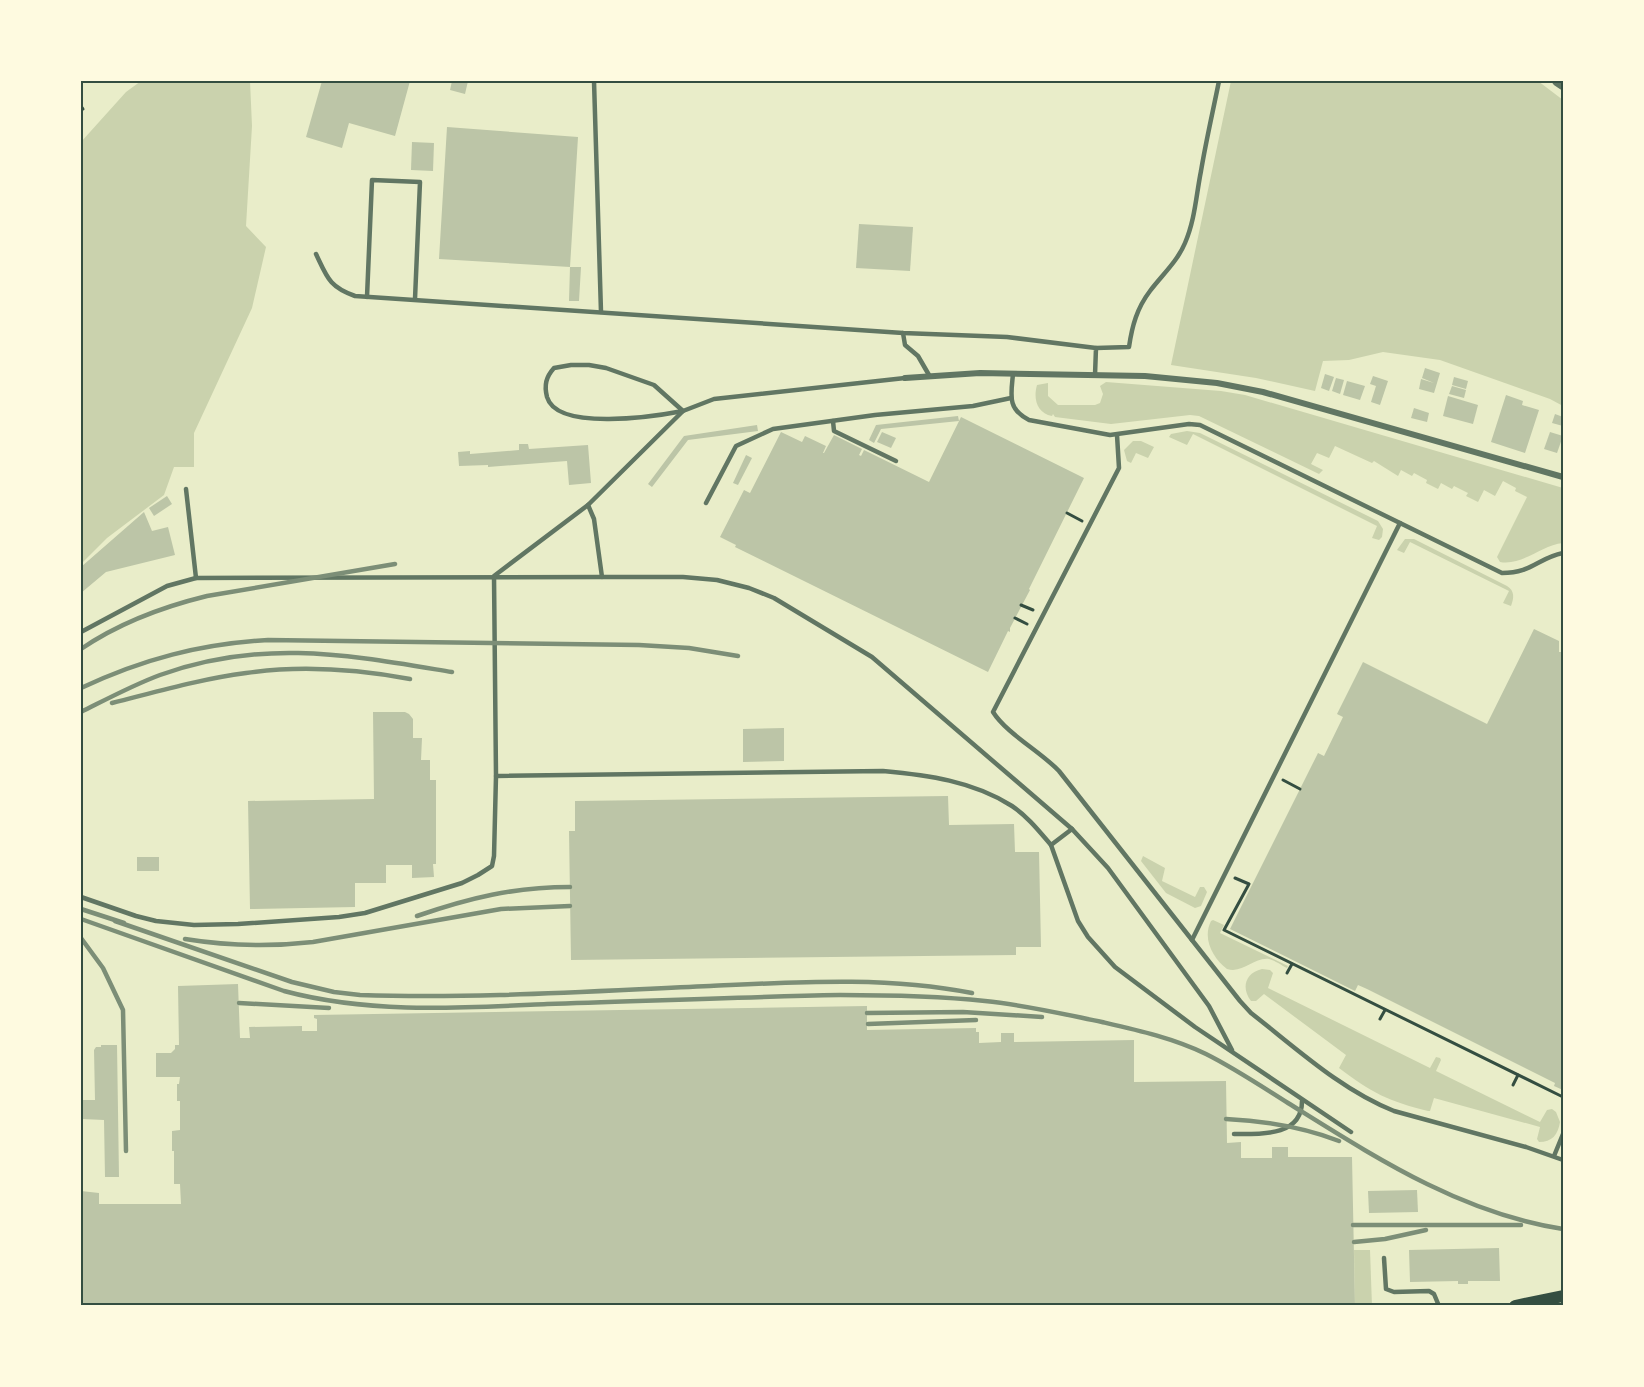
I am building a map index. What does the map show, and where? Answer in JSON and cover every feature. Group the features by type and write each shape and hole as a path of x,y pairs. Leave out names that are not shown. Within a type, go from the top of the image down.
{"main road":[{"path":"1515,1306 1563,1296"}],"street":[{"path":"1557,81 1563,85"},
{"path":"905,378 929,375 1095,375 1145,376 1217,383 1263,392 1563,477"}],"lane":[{"path":"594,81 601,312"},
{"path":"316,254 329,280 339,290 355,296 903,333 1006,336 1096,348 1130,347 1133,322 1142,304 1169,269 1185,243 1194,214 1219,81"},
{"path":"367,297 372,180 420,182 415,299"},
{"path":"903,333 905,345 918,356 929,375"},
{"path":"1095,375 1096,348"},
{"path":"683,411 654,386 606,368 571,365 554,368 546,377 545,390 548,402 563,413 586,418 624,419 683,411 714,399 905,378"},
{"path":"1013,374 1011,398 1017,412 1029,420 1118,435 1189,424 1200,425 1502,573 1526,571 1555,554 1563,553"},
{"path":"706,503 736,446 773,429 973,406 1011,398"},
{"path":"494,576 588,505 683,411"},
{"path":"833,421 834,431 896,461"},
{"path":"1118,435 1119,468 993,712 999,722 1045,756 1059,771 1251,1013 1332,1076 1363,1096 1394,1111 1563,1160"},
{"path":"186,489 196,578"},
{"path":"588,505 594,519 602,577"},
{"path":"1192,940 1400,523"},
{"path":"81,897 136,916 194,925 306,920 365,913 462,883 492,866 496,776 494,576"},
{"path":"81,632 167,586 196,578 683,577 717,580 749,588 774,598 872,657 1072,829 1108,868 1209,1006 1233,1052"},
{"path":"496,776 883,771 927,775 976,787 1012,806 1052,845 1078,921 1102,953 1126,976 1302,1101 1352,1132"},
{"path":"1052,845 1072,829"},
{"path":"1234,1134 1266,1134 1291,1126 1302,1112 1302,1101"},
{"path":"1554,1156 1563,1134"},
{"path":"1384,1258 1386,1289 1394,1292 1429,1291 1434,1294 1439,1306"}],"path":[{"path":"1067,513 1089,524"},
{"path":"1274,776 1300,789"},
{"path":"1226,873 1249,884 1224,930 1563,1097"},
{"path":"1287,973 1292,964"},
{"path":"1380,1019 1385,1010"},
{"path":"1513,1085 1518,1075"}],"green space":[{"path":"141,81 250,81 252,126 246,226 266,247 252,308 194,433 194,467 174,467 164,495 107,538 81,564 81,142 126,92"},
{"path":"1231,81 1538,81 1563,100 1563,406 1550,399 1440,360 1383,352 1349,360 1323,361 1315,391 1256,378 1171,365"},
{"path":"1106,382 1245,395 1563,488 1563,543 1547,547 1516,561 1500,562 1497,557 1527,497 1503,481 1495,496 1484,490 1478,502 1466,496 1468,493 1454,486 1452,489 1441,483 1438,489 1414,473 1412,476 1401,470 1398,476 1374,461 1372,463 1335,446 1329,458 1317,453 1311,464 1323,470 1319,474 1199,416 1190,415 1111,424 1055,417 1053,414 1052,416 1043,412 1037,405 1037,385 1048,383 1048,396 1058,405 1095,405 1100,403 1103,394 1100,386"},
{"path":"1187,431 1200,433 1378,521 1383,529 1382,537 1379,540 1372,538 1377,526 1193,434 1187,445 1169,437 1171,434"},
{"path":"1133,441 1141,441 1154,447 1148,458 1136,453 1131,463 1127,461 1124,450"},
{"path":"1405,539 1414,539 1507,586 1513,595 1511,606 1503,603 1509,591 1410,542 1404,553 1397,550"},
{"path":"1143,856 1165,868 1162,881 1195,897 1200,887 1204,887 1207,892 1201,906 1195,908 1166,893 1141,861"},
{"path":"1213,920 1224,925 1220,933 1288,966 1287,968 1264,959 1243,968 1227,969 1213,954 1208,941 1209,928"},
{"path":"1262,969 1273,973 1268,988 1430,1068 1436,1057 1440,1058 1436,1071 1540,1122 1547,1110 1552,1109 1556,1112 1560,1122 1558,1131 1551,1139 1539,1142 1537,1139 1540,1127 1434,1098 1430,1111 1428,1111 1391,1100 1371,1090 1339,1068 1346,1055 1264,994 1256,1001 1251,1001 1246,991 1246,982 1248,977"},
{"path":"1354,1250 1370,1250 1372,1306 1355,1306"}],"building":[{"path":"322,81 410,81 395,136 349,123 342,148 306,137"},
{"path":"452,81 468,81 465,94 450,90"},
{"path":"447,127 578,137 570,267 439,259"},
{"path":"412,142 434,143 433,171 411,170"},
{"path":"859,224 913,227 910,271 856,268"},
{"path":"570,267 581,267 579,301 569,301"},
{"path":"1425,368 1440,373 1434,393 1419,389 1421,379 1434,383 1422,378"},
{"path":"1325,374 1334,377 1329,391 1321,388"},
{"path":"1373,376 1388,381 1380,405 1371,402 1376,386 1370,384"},
{"path":"1454,377 1468,381 1466,389 1452,385"},
{"path":"1336,378 1344,380 1340,394 1332,391"},
{"path":"1347,381 1365,386 1360,400 1343,395"},
{"path":"1452,386 1466,390 1464,398 1449,394"},
{"path":"1506,395 1523,401 1522,405 1539,410 1525,453 1491,442"},
{"path":"1448,396 1478,405 1473,424 1443,416"},
{"path":"1414,408 1429,413 1427,422 1411,418"},
{"path":"1555,414 1563,417 1563,426 1552,423"},
{"path":"958,416 959,421 881,429 874,443 869,440 876,425"},
{"path":"961,417 1084,478 1010,632 1008,631 988,672 735,547 736,545 720,537 744,490 750,493 781,432 802,442 805,436 826,446 823,453 834,435 862,449 859,455 861,456 864,450 929,482"},
{"path":"757,425 758,431 688,440 652,487 648,484 684,436"},
{"path":"882,432 896,438 891,448 877,442"},
{"path":"1550,432 1563,436 1557,453 1544,449"},
{"path":"519,444 528,444 529,449 588,445 591,483 569,485 567,461 488,467 488,465 459,466 458,452 470,451 470,454 519,450"},
{"path":"746,455 752,458 738,485 733,483"},
{"path":"167,496 172,504 154,516 149,508"},
{"path":"144,512 152,531 168,527 175,555 106,572 81,593 81,567"},
{"path":"1534,629 1559,641 1559,652 1563,652 1563,1090 1554,1086 1555,1083 1367,989 1358,985 1355,991 1230,929 1318,753 1324,756 1343,717 1337,714 1363,662 1487,724"},
{"path":"373,712 409,714 413,719 413,738 422,738 421,760 430,760 430,780 436,780 434,877 412,878 412,865 386,865 386,883 355,883 355,907 250,909 248,801 374,799"},
{"path":"784,728 784,761 743,762 743,729"},
{"path":"948,796 949,825 1014,824 1015,852 1039,852 1041,947 1016,947 1016,955 571,960 569,831 575,831 575,801"},
{"path":"137,857 159,857 159,871 137,871"},
{"path":"238,984 240,1038 250,1038 249,1027 302,1026 302,1031 317,1031 317,1019 314,1015 867,1006 867,1030 976,1028 976,1032 979,1032 979,1043 1001,1042 1001,1033 1014,1033 1014,1042 1134,1040 1134,1082 1226,1081 1227,1143 1241,1142 1241,1158 1272,1158 1272,1147 1288,1147 1288,1157 1352,1157 1355,1306 81,1306 81,1191 99,1193 99,1204 181,1204 180,1184 174,1184 174,1151 172,1151 172,1131 180,1130 180,1101 177,1101 177,1084 179,1084 180,1077 156,1077 156,1053 171,1053 175,1045 179,1045 178,986"},
{"path":"101,1045 117,1045 119,1177 105,1177 104,1120 82,1119 82,1100 95,1100 94,1050"},
{"path":"1417,1190 1418,1212 1369,1213 1368,1191"},
{"path":"1499,1248 1500,1281 1468,1281 1468,1284 1458,1284 1458,1281 1410,1282 1409,1250"}],"railway":[{"path":"81,649 110,631 190,600 395,564"},
{"path":"81,688 149,661 195,649 268,640 639,645 689,648 738,656"},
{"path":"81,712 160,675 198,664 270,653 341,656 452,672"},
{"path":"112,703 212,679 287,669 328,669 410,679"},
{"path":"417,916 455,904 511,891 570,887"},
{"path":"185,939 249,945 297,944 501,909 570,906"},
{"path":"81,909 124,923"},
{"path":"81,919 284,991 349,1003 448,1008 876,995 985,1001 1029,1007 1102,1022 1168,1039 1216,1059 1386,1162 1454,1196 1525,1221 1563,1229"},
{"path":"115,921 292,982 334,992 360,995 491,995 841,982 907,984 972,993"},
{"path":"81,938 103,968 123,1010 126,1151"},
{"path":"239,1003 329,1008"},
{"path":"867,1013 963,1012 1042,1017"},
{"path":"868,1024 976,1020"},
{"path":"1226,1119 1284,1126 1339,1141"},
{"path":"1353,1225 1521,1225"},
{"path":"1354,1242 1385,1239 1426,1230"}]}
